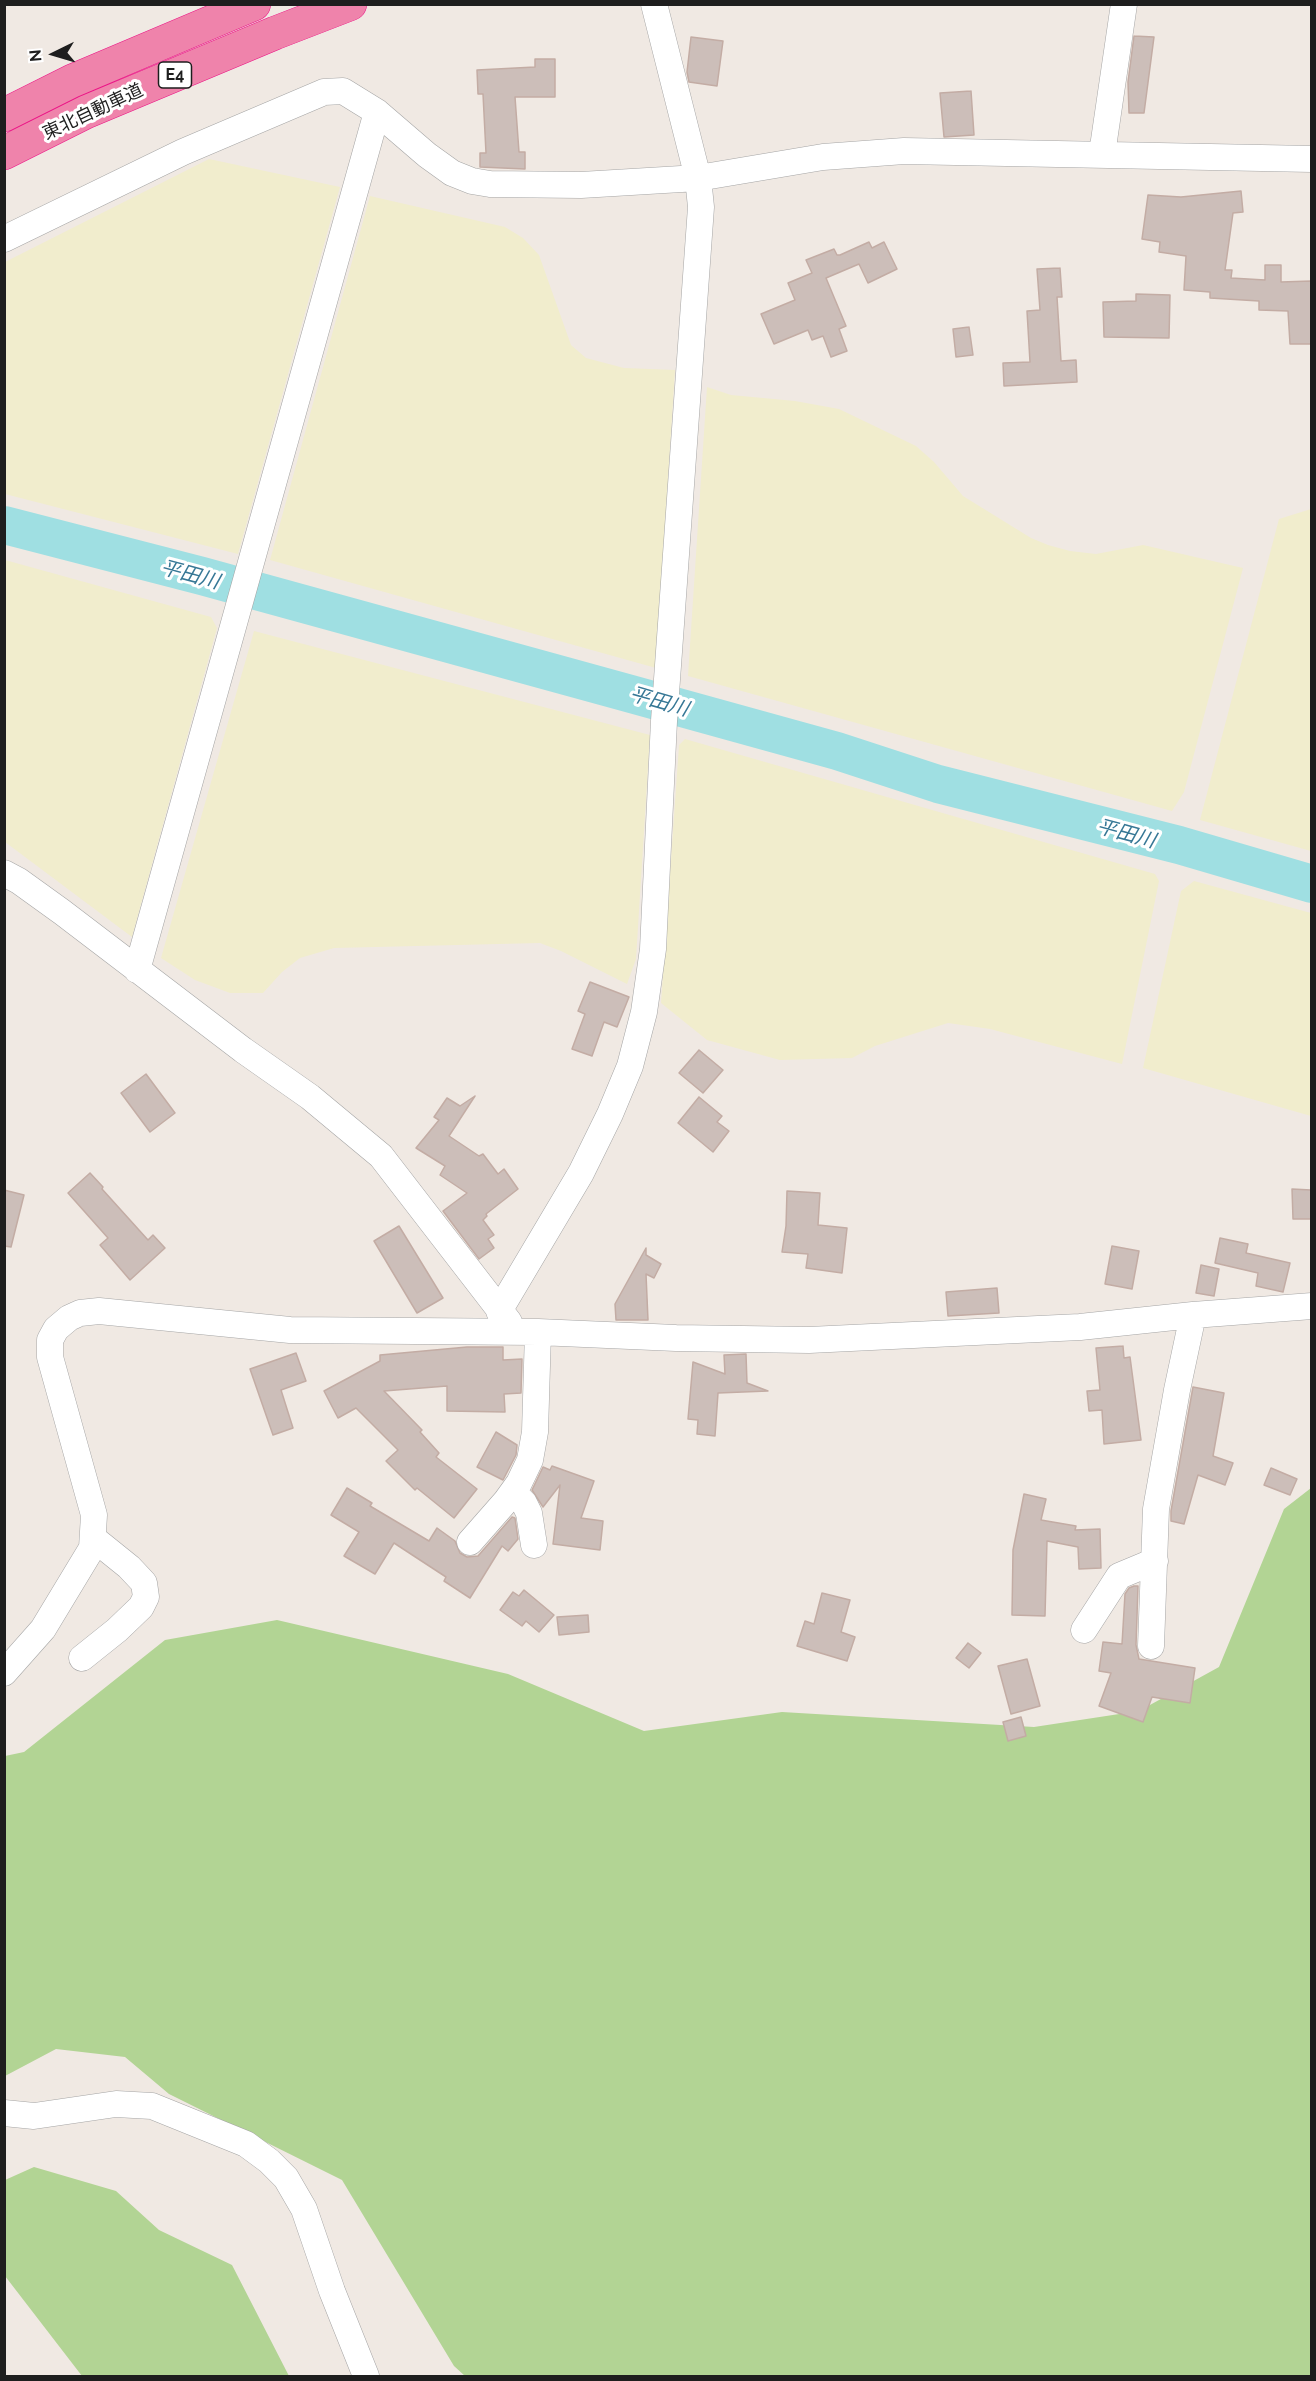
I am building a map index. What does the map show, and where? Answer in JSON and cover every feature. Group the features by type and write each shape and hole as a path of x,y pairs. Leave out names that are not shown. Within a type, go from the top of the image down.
{"highway":[{"name":"東北自動車道","path":"4,115 72,81 254,4"},
{"name":"東北自動車道","path":"4,153 86,112 350,4"}],"street":[{"path":"499,1311 581,1173 610,1114 630,1066 644,1012 653,949 664,721 701,207 698,177 654,4"},
{"path":"1102,154 1124,4"},
{"path":"4,239 183,152 324,93 343,91 377,112 427,155 452,173 472,181 534,186 698,177 824,158 904,151 1311,159"},
{"path":"137,970 377,112"},
{"path":"4,873 62,912 243,1050 310,1097 381,1156 499,1311 529,1333"},
{"path":"4,1673 43,1629 92,1548 94,1515 50,1357 50,1340 56,1329 69,1318 80,1313 99,1311 290,1330 809,1340 1080,1328 1193,1315 1311,1306"},
{"path":"1151,1646 1156,1509 1193,1315"},
{"path":"470,1542 513,1492 530,1460 535,1432 529,1333"},
{"path":"513,1492 524,1503 529,1513 534,1545"},
{"path":"82,1658 125,1623 141,1607 146,1597 144,1583 129,1567 93,1538"},
{"path":"1084,1630 1119,1576 1155,1561"},
{"path":"4,2113 34,2116 116,2104 152,2106 246,2144 269,2161 286,2178 304,2209 332,2291 366,2376"}],"shaded area":[{"path":"209,159 340,187 238,554 5,494 5,262"},
{"path":"370,196 505,227 523,238 539,255 571,345 586,358 624,368 675,370 656,668 270,560"},
{"path":"707,387 731,395 795,401 839,409 916,446 934,462 963,496 1031,538 1048,545 1070,551 1096,554 1143,545 1243,568 1184,792 1172,811 688,676"},
{"path":"1312,509 1311,851 1200,820 1279,519"},
{"path":"5,560 211,617 217,628 132,937 5,842"},
{"path":"254,631 650,735 636,959 627,984 540,943 334,948 300,958 282,972 263,993 230,993 195,980 161,958"},
{"path":"685,739 1155,874 1159,881 1122,1064 990,1029 948,1023 875,1046 852,1058 780,1060 707,1040 661,1003 679,745"},
{"path":"1194,881 1311,913 1311,1116 1143,1068 1181,891"}],"green space":[{"path":"1311,1488 1311,2376 465,2376 454,2366 342,2180 169,2094 125,2057 56,2049 5,2076 5,1756 24,1752 165,1640 277,1620 508,1674 644,1731 782,1712 1034,1727 1139,1711 1219,1667 1284,1509"},
{"path":"34,2167 116,2191 159,2230 232,2265 289,2376 82,2376 5,2276 5,2180"}],"building":[{"path":"1134,36 1154,37 1144,113 1129,113 1128,82"},
{"path":"691,37 723,41 717,86 689,82 687,72"},
{"path":"535,59 555,59 555,97 515,97 519,152 525,152 525,169 480,167 480,153 486,153 483,94 478,94 477,70 535,67"},
{"path":"971,91 974,135 944,137 940,93"},
{"path":"1241,191 1243,212 1233,213 1225,270 1232,270 1231,278 1265,280 1265,265 1281,265 1281,282 1311,281 1311,344 1290,344 1288,311 1259,310 1259,301 1210,298 1210,292 1184,290 1186,256 1159,252 1160,242 1142,239 1148,195 1181,197"},
{"path":"869,242 872,248 884,242 897,269 868,283 859,264 826,278 846,326 839,329 847,351 831,357 823,336 812,340 808,330 774,344 761,314 795,300 788,283 812,273 806,260 834,249 837,255 840,255"},
{"path":"1060,268 1062,297 1057,297 1061,361 1076,360 1077,382 1004,386 1003,363 1030,362 1027,311 1040,310 1037,269"},
{"path":"1136,294 1170,295 1169,338 1104,337 1103,302 1136,301"},
{"path":"969,327 973,355 956,357 953,329"},
{"path":"590,982 629,997 617,1027 604,1022 592,1056 572,1049 585,1014 578,1011"},
{"path":"699,1050 723,1070 703,1093 679,1073"},
{"path":"146,1074 175,1113 150,1132 121,1093"},
{"path":"475,1096 449,1136 479,1156 483,1154 498,1174 504,1169 518,1189 486,1214 483,1220 494,1235 488,1239 494,1248 479,1259 443,1211 467,1193 440,1175 445,1166 416,1148 439,1120 434,1117 447,1098 460,1106"},
{"path":"699,1097 722,1116 717,1122 729,1131 713,1152 678,1123"},
{"path":"90,1173 148,1240 153,1235 165,1248 130,1280 100,1245 108,1238 68,1193"},
{"path":"1292,1189 1311,1190 1311,1219 1293,1219"},
{"path":"4,1190 24,1195 11,1247 4,1246"},
{"path":"787,1191 820,1193 818,1225 847,1228 842,1273 806,1268 808,1254 782,1252 786,1226"},
{"path":"399,1226 443,1298 417,1313 374,1241"},
{"path":"1220,1238 1248,1244 1246,1253 1290,1263 1283,1292 1256,1286 1258,1273 1215,1263"},
{"path":"1112,1246 1139,1251 1132,1289 1105,1284"},
{"path":"646,1248 646,1255 661,1264 654,1278 646,1274 648,1320 616,1320 615,1304"},
{"path":"1201,1265 1219,1269 1214,1296 1196,1293"},
{"path":"997,1288 999,1313 948,1316 946,1292"},
{"path":"1123,1346 1124,1358 1130,1357 1141,1440 1104,1444 1102,1410 1089,1411 1087,1391 1100,1390 1096,1348"},
{"path":"467,1347 503,1347 503,1360 522,1359 521,1393 504,1394 505,1412 447,1411 447,1386 384,1391 422,1430 420,1432 439,1453 436,1457 477,1489 454,1518 417,1488 415,1490 386,1461 398,1450 356,1408 338,1418 324,1391 380,1361 380,1355"},
{"path":"296,1353 306,1381 281,1390 293,1428 273,1435 250,1369"},
{"path":"746,1354 747,1383 768,1391 718,1393 715,1436 697,1434 698,1420 688,1419 693,1362 725,1374 724,1355"},
{"path":"1193,1387 1224,1393 1213,1456 1233,1463 1225,1485 1198,1475 1184,1524 1171,1521 1171,1511"},
{"path":"496,1432 517,1445 516,1455 503,1480 477,1467"},
{"path":"552,1466 594,1481 581,1518 603,1521 600,1550 553,1544 560,1485 543,1507 532,1490 543,1467 550,1470"},
{"path":"1271,1468 1297,1479 1290,1495 1264,1485"},
{"path":"347,1488 372,1503 370,1506 429,1541 437,1528 455,1541 460,1553 467,1557 478,1556 512,1517 515,1518 518,1539 508,1551 502,1546 470,1598 444,1581 446,1577 394,1543 375,1574 344,1556 359,1532 331,1515"},
{"path":"1024,1494 1046,1499 1041,1520 1076,1526 1075,1530 1100,1529 1101,1568 1079,1569 1078,1547 1047,1541 1045,1616 1012,1615 1013,1550"},
{"path":"1138,1586 1136,1645 1139,1659 1195,1668 1190,1703 1152,1697 1143,1722 1099,1706 1111,1673 1099,1671 1103,1642 1122,1644 1125,1594 1129,1588"},
{"path":"524,1590 554,1615 539,1632 526,1621 522,1626 500,1610 513,1592 519,1596"},
{"path":"822,1593 850,1600 841,1632 855,1637 847,1661 797,1646 805,1621 814,1624"},
{"path":"588,1615 589,1632 559,1635 557,1617"},
{"path":"968,1643 981,1653 969,1668 956,1658"},
{"path":"1027,1659 1040,1706 1011,1714 998,1666"},
{"path":"1021,1717 1026,1736 1008,1741 1003,1722"}],"waterway":[{"name":"平田川","path":"4,525 202,576 837,751 938,784 1179,845 1312,884"}]}
